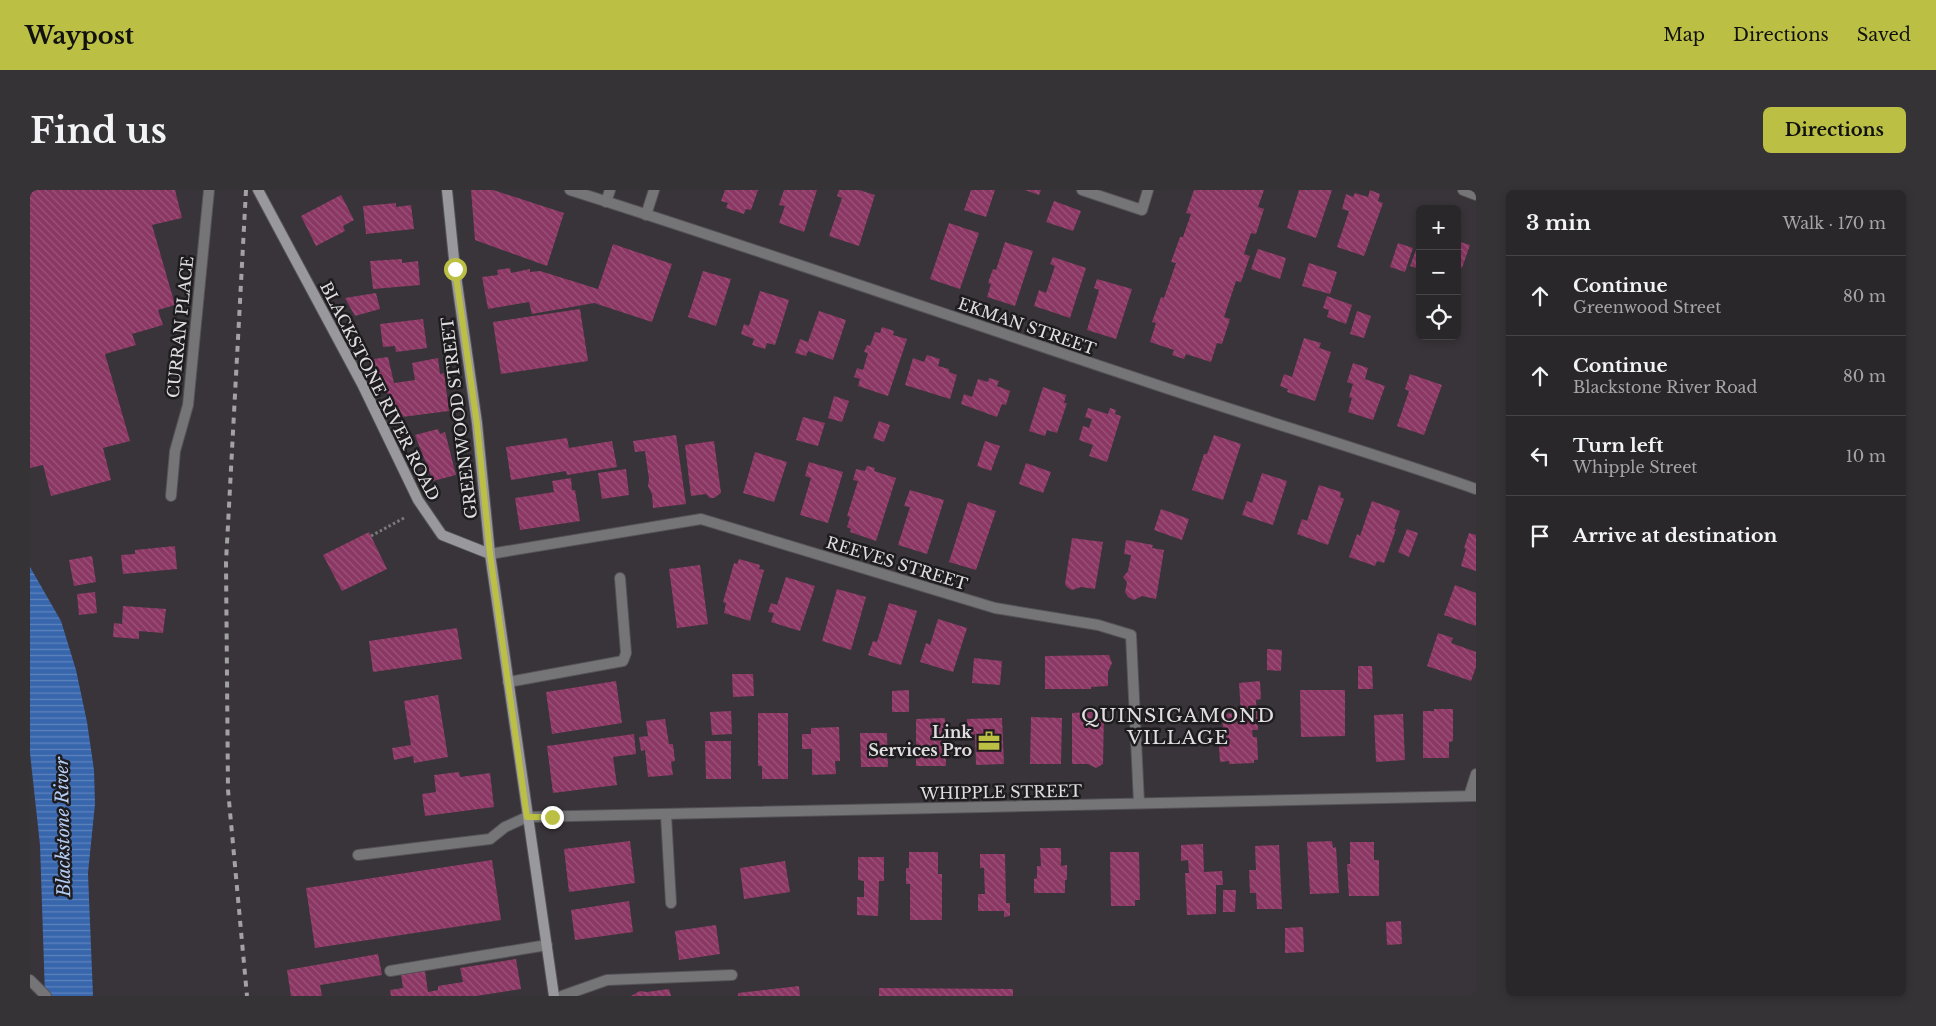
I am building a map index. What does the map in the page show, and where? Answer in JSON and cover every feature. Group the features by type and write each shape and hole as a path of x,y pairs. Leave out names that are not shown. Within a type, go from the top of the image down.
{"main road":[{"name":"BLACKSTONE RIVER ROAD","path":"258,190 363,386 418,500 442,535 490,554"},
{"name":"GREENWOOD STREET","path":"447,190 455,269 477,424 490,554"},
{"path":"490,554 554,996"}],"street":[{"name":"CURRAN PLACE","path":"171,496 175,451 188,405 209,190"},
{"name":"EKMAN STREET","path":"570,190 1212,404 1476,489"},
{"path":"606,202 610,190"},
{"path":"646,214 654,190"},
{"path":"1082,190 1142,210 1148,190"},
{"path":"1463,190 1476,195"},
{"name":"REEVES STREET","path":"490,554 701,520 995,608 1098,626 1131,635 1139,804"},
{"path":"508,682 623,660 626,652 620,578"},
{"path":"1472,796 1476,774"},
{"name":"WHIPPLE STREET","path":"527,817 1472,796"},
{"path":"666,815 671,903"},
{"path":"358,855 490,839 505,828 527,817"},
{"path":"390,971 547,945"},
{"path":"562,996 607,980 732,975"},
{"path":"33,983 46,996"}],"path":[{"path":"371,536 404,518"}],"water":[{"name":"Blackstone River","path":"30,567 61,621 76,670 87,722 94,770 95,804 88,873 93,996 45,996 40,845 30,753"}],"building":[{"path":"30,190 175,190 182,218 152,225 175,305 158,310 163,325 132,334 136,345 105,354 130,441 103,448 111,480 51,496 43,465 30,468"},
{"path":"471,190 493,190 564,213 547,266 475,240"},
{"path":"725,190 758,190 751,210 746,209 744,214 726,208 728,203 721,201"},
{"path":"784,190 817,190 804,232 779,223 785,206 779,205"},
{"path":"839,190 859,190 875,195 859,246 829,236 842,198 837,196"},
{"path":"971,190 995,190 986,217 964,210"},
{"path":"1025,190 1041,190 1039,195"},
{"path":"1194,190 1264,190 1258,207 1264,209 1256,234 1251,233 1244,254 1250,256 1241,282 1236,281 1224,317 1230,319 1222,344 1217,343 1211,362 1186,354 1184,359 1172,355 1174,350 1150,342 1156,323 1152,322 1161,297 1164,298 1176,263 1171,262 1191,214 1186,213"},
{"path":"1299,190 1332,190 1316,238 1287,228"},
{"path":"1370,190 1380,194 1378,201 1383,203 1364,256 1337,247 1349,211 1342,209 1346,194 1353,197 1355,193 1368,197"},
{"path":"341,195 354,220 343,226 345,231 316,246 301,216"},
{"path":"1054,201 1081,211 1073,231 1046,222"},
{"path":"396,203 396,207 411,205 414,229 366,234 363,206"},
{"path":"949,223 979,233 960,289 930,279"},
{"path":"1005,242 1033,251 1015,306 987,297 991,284 988,283 993,269 996,270"},
{"path":"1461,242 1470,245 1461,268"},
{"path":"1398,243 1413,248 1405,272 1390,267"},
{"path":"613,244 672,264 652,322 594,303 532,314 529,302 488,309 482,277 498,275 497,270 510,268 511,273 530,269 530,272 540,271 598,289"},
{"path":"1258,249 1286,258 1280,279 1251,269"},
{"path":"1416,250 1416,268 1410,266"},
{"path":"1053,257 1086,268 1070,318 1034,306 1039,290 1046,293 1055,266 1050,264"},
{"path":"402,259 402,263 418,261 420,285 373,289 370,261"},
{"path":"1309,263 1337,272 1330,294 1302,286"},
{"path":"703,271 731,279 716,326 688,317"},
{"path":"1097,279 1132,289 1116,339 1087,330 1099,290 1094,288"},
{"path":"760,291 789,300 775,345 767,343 765,349 752,345 754,339 741,334 744,324 749,326"},
{"path":"376,293 380,309 355,316 345,298"},
{"path":"1327,296 1352,305 1346,324 1327,317 1329,310 1323,308"},
{"path":"580,309 588,361 501,374 493,322"},
{"path":"819,311 846,320 833,360 808,351 806,356 795,353 800,339 808,342"},
{"path":"1357,311 1371,316 1364,338 1350,334"},
{"path":"423,319 427,348 396,352 395,346 383,347 380,324"},
{"path":"882,327 894,331 893,335 907,339 888,396 858,386 860,379 854,377 857,368 863,370 868,353 864,352 867,345 870,346 875,332 880,333"},
{"path":"1304,338 1321,343 1319,348 1331,352 1315,401 1287,392 1288,389 1280,386 1284,374 1292,377"},
{"path":"927,355 940,359 938,366 949,369 949,372 957,375 950,399 905,385 913,358 924,362"},
{"path":"388,357 394,383 415,380 412,363 438,358 440,374 444,373 449,411 402,417 367,360"},
{"path":"1353,363 1368,368 1365,379 1385,386 1373,420 1348,412 1352,398 1349,397 1353,384 1347,382"},
{"path":"1410,374 1442,385 1424,435 1397,426 1409,391 1405,389"},
{"path":"989,378 999,381 997,386 1010,391 1006,405 1002,404 997,417 961,404 964,394 972,397 978,379 988,382"},
{"path":"1043,387 1066,395 1064,403 1067,403 1057,433 1047,430 1045,436 1029,431"},
{"path":"834,396 849,401 842,422 828,418"},
{"path":"1088,408 1108,414 1110,408 1116,410 1115,414 1121,416 1107,462 1089,456 1093,445 1079,440 1083,426 1089,428 1092,419 1085,417"},
{"path":"803,417 825,423 818,446 796,440"},
{"path":"879,421 890,425 884,442 873,438"},
{"path":"438,429 440,434 445,432 456,475 433,481 415,435"},
{"path":"676,435 686,504 653,508 652,494 648,486 649,479 645,451 635,452 633,441"},
{"path":"1214,435 1241,444 1223,500 1192,490 1204,454 1207,454"},
{"path":"567,438 569,448 612,441 617,467 567,475 566,471 511,480 506,447"},
{"path":"714,441 721,493 714,498 710,498 706,494 691,496 685,445"},
{"path":"985,441 1000,446 991,471 977,466"},
{"path":"755,452 787,462 774,502 743,493"},
{"path":"809,462 843,472 828,523 800,515 811,478 805,476"},
{"path":"1026,463 1051,472 1043,493 1019,484"},
{"path":"867,466 875,468 874,471 896,478 876,541 850,532 851,529 847,527 850,517 847,516 858,481 853,480 856,469 865,471"},
{"path":"626,469 629,495 602,499 598,473"},
{"path":"1262,473 1287,481 1273,525 1242,515 1247,501 1252,503"},
{"path":"571,478 580,521 520,530 515,498 554,492 552,481"},
{"path":"1319,485 1341,492 1340,497 1344,499 1328,545 1297,534 1302,519 1307,521"},
{"path":"910,490 944,500 927,554 898,545 910,507 904,506"},
{"path":"1372,501 1400,511 1384,563 1377,561 1375,566 1349,557 1357,534 1360,536"},
{"path":"968,502 996,511 976,570 949,562"},
{"path":"1161,509 1189,519 1182,540 1154,530"},
{"path":"1407,529 1418,533 1409,557 1398,552"},
{"path":"369,532 387,569 342,591 323,555"},
{"path":"1469,533 1476,535 1476,571 1461,566"},
{"path":"1072,538 1103,542 1095,589 1081,587 1072,590 1065,584"},
{"path":"1126,540 1153,545 1152,548 1164,550 1156,599 1142,596 1134,600 1128,597 1125,592 1127,582 1123,577 1128,571 1131,555 1124,554"},
{"path":"175,546 177,569 123,574 121,555 135,554 135,550"},
{"path":"92,556 96,582 74,586 69,560"},
{"path":"739,559 760,565 759,569 764,570 750,621 724,613 726,603 723,602 734,563 737,564"},
{"path":"700,565 708,624 677,628 669,569"},
{"path":"786,577 815,586 800,631 771,622 774,613 768,612 771,603 777,605"},
{"path":"1455,585 1476,593 1476,626 1444,615"},
{"path":"837,589 866,597 851,650 822,641"},
{"path":"95,592 97,613 79,615 77,594"},
{"path":"889,603 917,611 901,665 868,655 873,641 877,642"},
{"path":"123,606 166,609 163,633 139,631 139,639 113,637 114,623 122,624"},
{"path":"938,619 967,628 953,672 920,662 926,643 930,645"},
{"path":"457,628 462,659 373,672 369,641"},
{"path":"1438,633 1453,638 1451,643 1476,652 1476,667 1471,681 1427,666"},
{"path":"1267,649 1282,650 1281,671 1267,670"},
{"path":"1109,655 1112,663 1108,672 1108,686 1091,687 1091,689 1045,689 1045,656"},
{"path":"974,658 1002,661 1000,685 972,683"},
{"path":"1358,666 1372,666 1373,689 1358,689"},
{"path":"732,674 753,674 754,696 733,697"},
{"path":"616,681 622,723 552,734 546,692"},
{"path":"1260,681 1261,699 1256,700 1258,730 1252,730 1253,737 1257,737 1258,760 1254,760 1254,763 1229,764 1229,761 1220,762 1218,729 1223,729 1222,714 1241,713 1239,683"},
{"path":"909,690 909,712 892,712 892,691"},
{"path":"1300,690 1345,690 1345,736 1301,737"},
{"path":"438,695 448,757 414,763 413,756 394,760 392,748 411,745 404,701"},
{"path":"1434,709 1453,709 1453,741 1449,742 1449,758 1423,758 1423,711 1434,711"},
{"path":"731,711 732,734 712,735 710,712"},
{"path":"1104,711 1103,764 1096,768 1088,764 1072,764 1072,713"},
{"path":"758,713 788,713 788,779 762,779 762,766 758,766"},
{"path":"1403,714 1405,760 1376,762 1374,715"},
{"path":"1031,717 1062,718 1061,764 1030,764"},
{"path":"945,718 946,766 916,766 916,719"},
{"path":"1002,718 1004,764 976,765 975,734 968,735 967,719"},
{"path":"665,719 669,744 673,744 675,761 671,762 673,775 648,777 645,750 641,751 639,737 648,736 646,721"},
{"path":"839,727 840,761 835,761 836,774 812,775 812,749 802,749 802,734 811,734 811,728"},
{"path":"860,733 887,733 888,767 861,767"},
{"path":"634,734 636,754 613,757 617,785 553,793 547,746"},
{"path":"705,741 731,741 731,779 706,779"},
{"path":"459,772 460,777 490,773 494,807 425,816 422,794 436,792 434,775"},
{"path":"630,841 635,883 569,892 564,849"},
{"path":"1332,841 1333,848 1336,847 1339,893 1310,894 1307,842"},
{"path":"1350,842 1374,842 1374,860 1379,860 1379,896 1349,896 1347,864 1350,864"},
{"path":"1203,844 1204,872 1222,871 1223,885 1216,885 1216,914 1187,915 1185,873 1189,873 1188,860 1181,861 1181,845"},
{"path":"1279,845 1282,909 1257,909 1256,893 1250,893 1249,870 1256,870 1255,846"},
{"path":"1040,848 1061,848 1061,866 1067,865 1065,893 1034,893 1034,879 1037,878 1037,866 1041,866"},
{"path":"909,852 938,852 938,874 942,874 942,920 910,920 910,884 906,884"},
{"path":"1110,852 1139,852 1140,900 1135,900 1135,906 1111,906"},
{"path":"980,854 1005,854 1006,903 1010,903 1010,916 1004,917 1004,911 978,911 978,894 985,894 984,868 980,868"},
{"path":"858,857 884,857 884,881 879,881 878,916 857,915 857,897 864,897 864,881 858,880"},
{"path":"492,860 501,920 315,948 306,888"},
{"path":"785,861 790,892 744,899 740,868"},
{"path":"1223,890 1236,890 1235,912 1223,912"},
{"path":"629,901 633,932 575,940 571,910"},
{"path":"1401,921 1402,944 1387,945 1386,922"},
{"path":"716,925 720,954 679,960 675,931"},
{"path":"1303,927 1304,952 1285,953 1285,928"},
{"path":"378,954 382,975 320,985 322,996 291,996 287,970"},
{"path":"516,959 521,989 476,996 391,996 390,990 403,988 401,975 425,971 428,992 438,990 438,986 463,982 460,968"},
{"path":"799,986 800,996 738,996 738,993"},
{"path":"879,988 1013,989 1013,996 879,996"},
{"path":"669,989 671,996 631,996 640,991"}],"railway":[{"path":"246,190 226,562 228,790 247,996"}],"place":[{"name":"Link Services Pro","path":"989,741"}],"district":[{"name":"QUINSIGAMOND VILLAGE","path":"1178,726"}],"route":[{"path":"455,269 477,424 490,554 527,817 552,817"}]}
